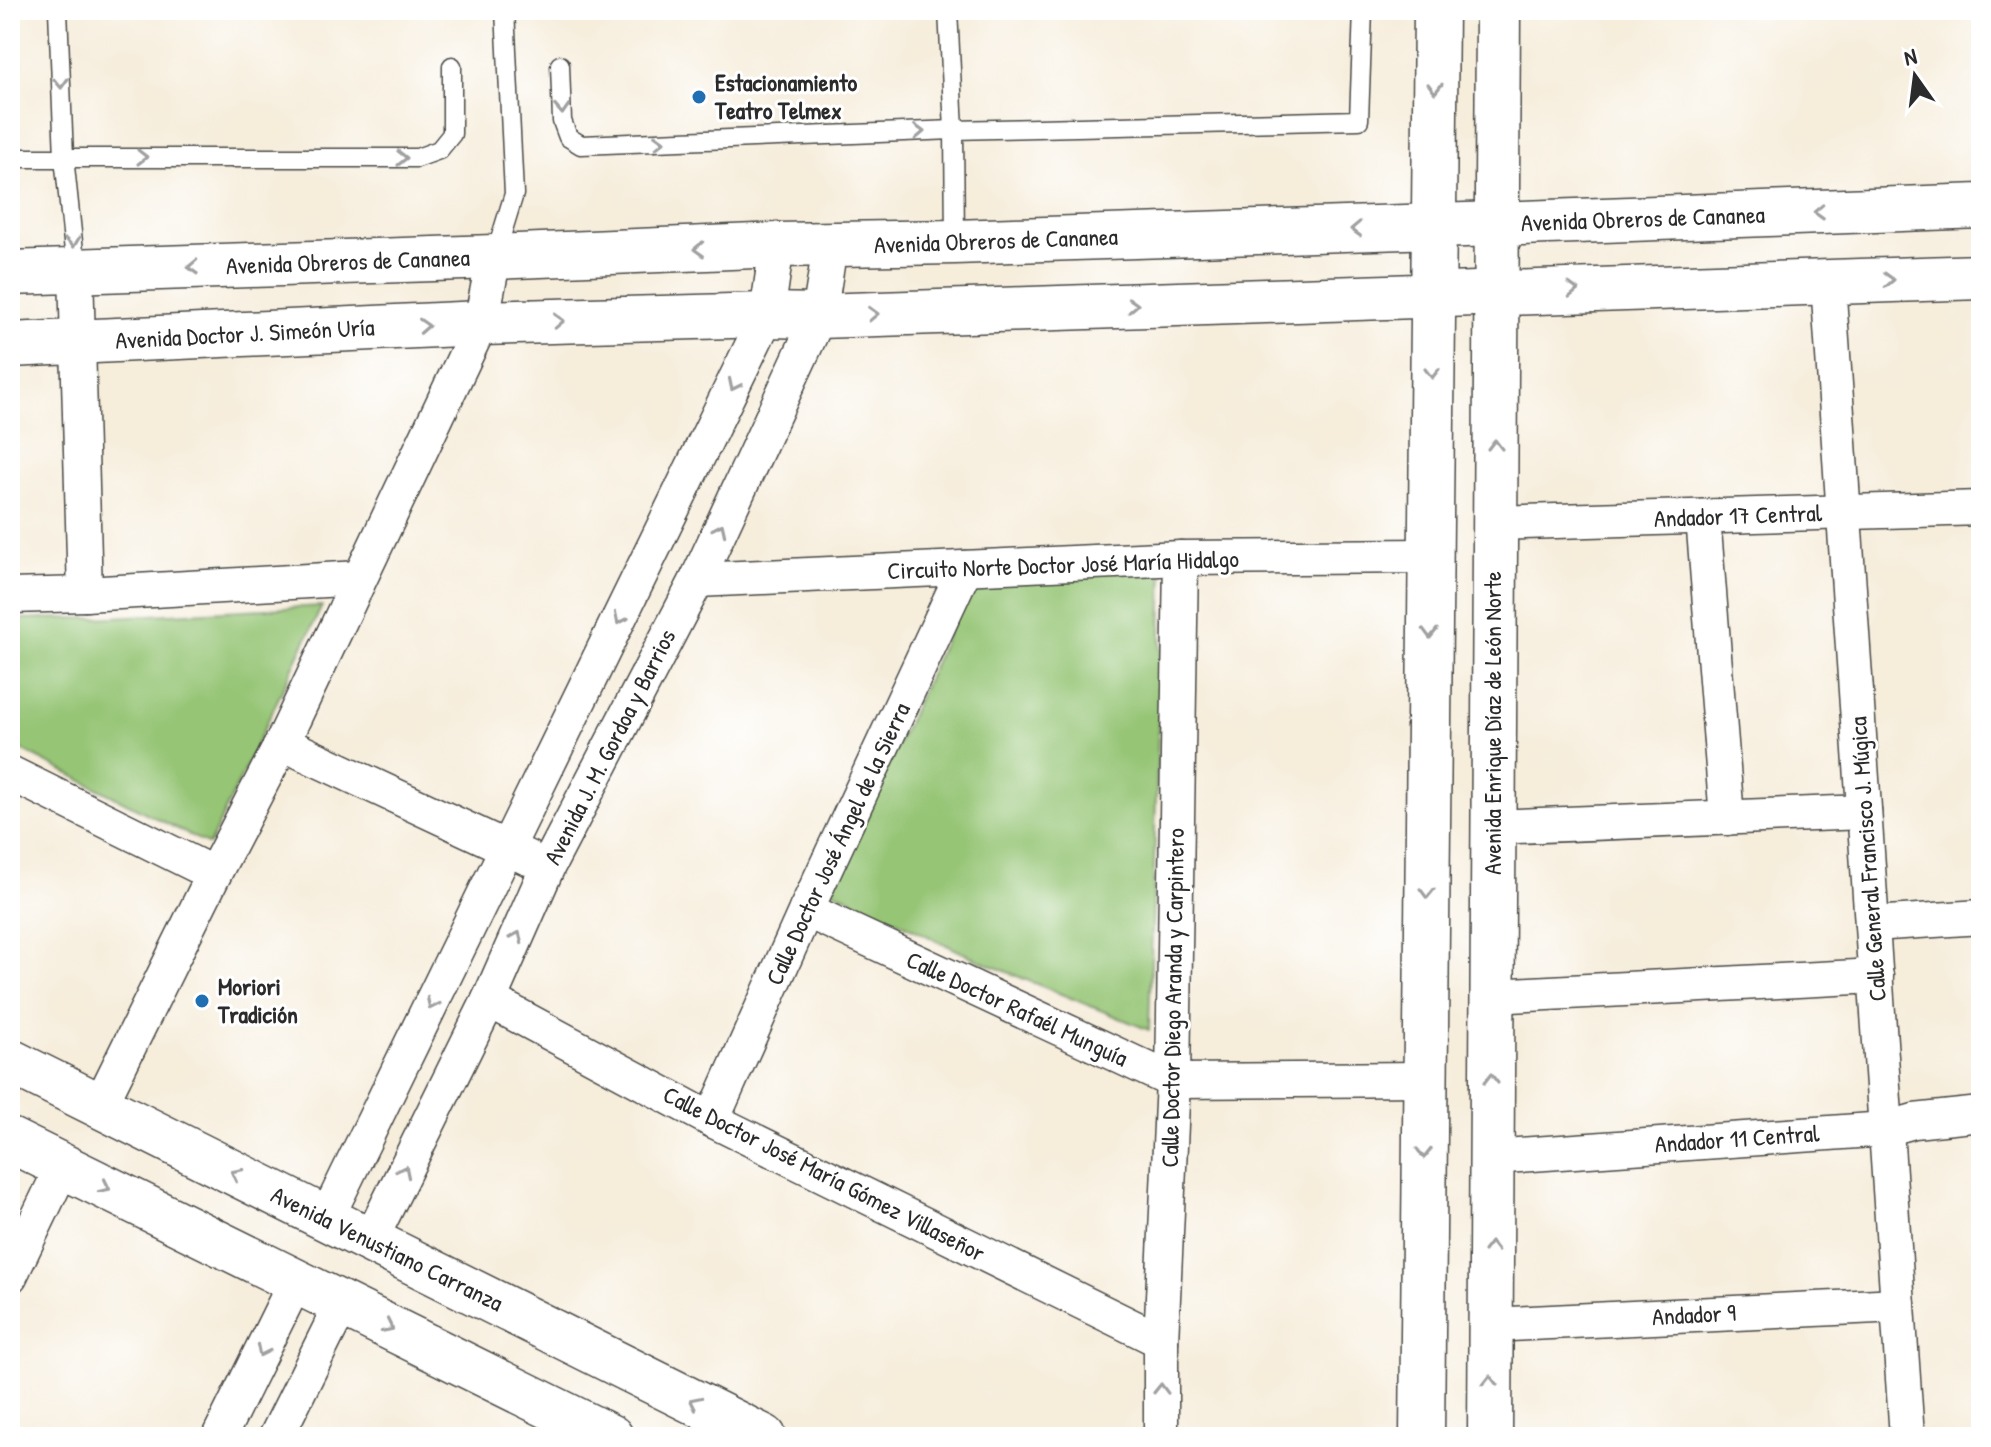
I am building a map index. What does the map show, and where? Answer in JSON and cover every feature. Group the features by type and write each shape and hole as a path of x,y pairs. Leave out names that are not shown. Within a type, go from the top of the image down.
{"street":[{"path":"1422,1437 1436,10"},
{"name":"Avenida Enrique Díaz de León Norte","path":"1490,1437 1498,10"},
{"name":"Avenida Obreros de Cananea","path":"10,273 1981,206"},
{"name":"Avenida J. M. Gordoa y Barrios","path":"326,1219 767,315 777,245"},
{"name":"Avenida J. M. Gordoa y Barrios","path":"370,1241 489,1000 548,866 697,580 819,316 830,246"},
{"path":"100,1105 282,743 481,323 494,257"},
{"path":"76,271 85,594"},
{"path":"481,323 819,316 1981,277"},
{"name":"Calle General Francisco J. Múgica","path":"1828,282 1907,1437"},
{"name":"Avenida Doctor J. Simeón Uría","path":"10,345 481,323"},
{"name":"Andador 17 Central","path":"1494,523 1981,508"},
{"path":"1703,517 1727,818"},
{"name":"Circuito Norte Doctor José María Hidalgo","path":"697,580 1181,558 1430,556"},
{"name":"Calle Doctor Diego Aranda y Carpintero","path":"1161,1437 1161,1341 1173,1081 1181,558"},
{"name":"Calle Doctor José Ángel de la Sierra","path":"712,1120 965,568"},
{"path":"10,596 359,578"},
{"path":"282,743 548,866"},
{"path":"10,773 214,874"},
{"path":"1493,827 1864,812"},
{"name":"Calle Doctor Rafaél Munguía","path":"806,910 1173,1081 1425,1079"},
{"path":"1872,924 1981,917"},
{"path":"1492,996 1876,976"},
{"name":"Calle Doctor José María Gómez Villaseñor","path":"489,1000 712,1120 1161,1341"},
{"name":"Avenida Venustiano Carranza","path":"10,1061 764,1437"},
{"name":"Andador 11 Central","path":"1491,1157 1886,1129 1914,1121 1981,1114"},
{"path":"10,1140 342,1304 560,1426 611,1437"},
{"path":"10,1276 63,1166"},
{"path":"219,1437 296,1281"},
{"path":"276,1437 342,1304"},
{"name":"Andador 9","path":"1491,1325 1898,1305"}],"lane":[{"path":"58,10 64,157 76,271"},
{"path":"494,257 514,194 505,10"},
{"path":"948,10 955,242"},
{"path":"560,65 562,121 568,137 581,145 954,130 1359,120 1363,10"},
{"path":"10,158 417,158 439,150 452,134 452,66"}],"green space":[{"path":"1163,568 1149,1030 978,960 832,890 974,575"},
{"path":"322,606 209,845 10,744 10,619 93,618"}],"place":[{"name":"Estacionamiento Teatro Telmex","path":"699,97"},
{"name":"Moriori Tradición","path":"202,1001"}]}
